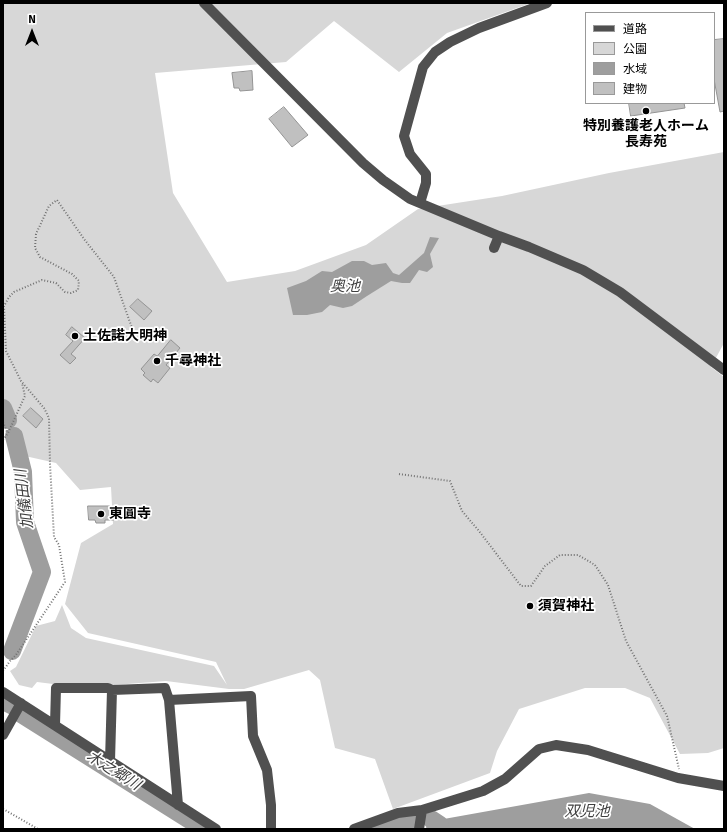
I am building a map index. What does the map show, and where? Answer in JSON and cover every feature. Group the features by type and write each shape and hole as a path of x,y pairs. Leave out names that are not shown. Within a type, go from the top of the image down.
{"street":[{"path":"204,3 363,163 383,180 410,199 583,270 620,292 724,370"},
{"path":"420,203 426,183 426,174 410,154 404,136 423,67 435,52 450,42 479,28 547,3"},
{"path":"494,248 498,236"},
{"path":"55,725 56,688 108,688 112,690 165,688 169,700 178,805"},
{"path":"110,761 112,690"},
{"path":"3,692 216,829"},
{"path":"169,700 251,696 254,736 267,770 271,805 271,829"},
{"path":"3,735 21,703"},
{"path":"354,829 398,814 422,810 483,791 505,779 539,749 556,745 588,750 678,778 724,786"},
{"path":"419,829 422,810"}],"path":[{"path":"3,440 8,433 25,396 21,381 6,351 4,306 14,292 42,280 56,284 65,292 71,294 78,290 79,281 72,274 40,257 35,248 36,234 49,206 57,200 84,239 114,277 132,328"},
{"path":"3,671 16,655 65,582 59,545 54,536 50,464 50,418 44,408 21,381"},
{"path":"3,422 8,433"},
{"path":"399,474 450,480 462,511 521,586 531,586 545,566 560,555 578,555 595,565 608,585 626,641 667,716 680,768 678,778"},
{"path":"3,809 38,829"}],"green space":[{"path":"3,3 531,3 447,33 399,72 334,21 286,62 155,73 173,193 227,282 295,271 366,245 418,209 502,196 609,173 724,152 724,343 711,367 724,377 724,748 708,753 680,754 650,698 625,688 585,688 519,709 497,751 490,773 393,809 375,759 335,748 320,680 309,670 244,689 229,689 166,681 114,685 109,683 53,684 37,682 32,688 19,685 10,671 16,667 36,626 55,621 62,605 71,628 86,638 214,666 227,685 216,662 88,633 65,604 81,543 113,524 111,487 80,490 56,463 25,456 3,405"}],"water":[{"name":"奥池","path":"430,237 439,238 430,254 433,267 427,272 419,270 410,283 391,281 352,306 343,308 330,305 322,312 307,315 293,315 287,288 306,281 322,271 332,272 352,261 364,261 372,265 386,263 393,273 399,275 424,253"},
{"name":"双児池","path":"589,793 650,804 695,829 426,829 427,822"}],"building":[{"path":"724,39 724,111 720,112 715,84 715,40"},
{"path":"252,71 253,90 240,91 239,88 234,88 232,73"},
{"name":"特別養護老人ホーム 長寿苑","path":"629,104 684,104 685,108 631,116"},
{"path":"284,107 308,135 292,147 269,119"},
{"path":"138,299 152,311 144,320 130,307"},
{"path":"72,327 85,338 71,354 76,358 70,364 60,355 73,341 66,335"},
{"name":"千尋神社","path":"171,340 180,348 166,365 170,368 158,383 153,379 151,382 143,375 145,373 141,369 154,354 157,356"},
{"path":"31,408 43,419 36,428 23,416"},
{"name":"東圓寺","path":"88,506 110,506 110,509 114,509 114,520 105,520 105,523 96,523 95,520 89,520"}],"waterway":[{"name":"加儀田川","path":"3,408 8,420"},
{"name":"加儀田川","path":"12,651 42,572 25,522 23,472 14,436"},
{"name":"木之郷川","path":"3,701 13,706"},
{"name":"木之郷川","path":"21,714 204,829"},
{"name":"木之郷川","path":"431,819 440,825"},
{"name":"木之郷川","path":"371,829 379,826 411,821"}],"place":[{"name":"特別養護老人ホーム 長寿苑","path":"646,111"},
{"name":"土佐諾大明神","path":"75,336"},
{"name":"千尋神社","path":"157,361"},
{"name":"東圓寺","path":"101,514"},
{"name":"須賀神社","path":"530,606"}]}
